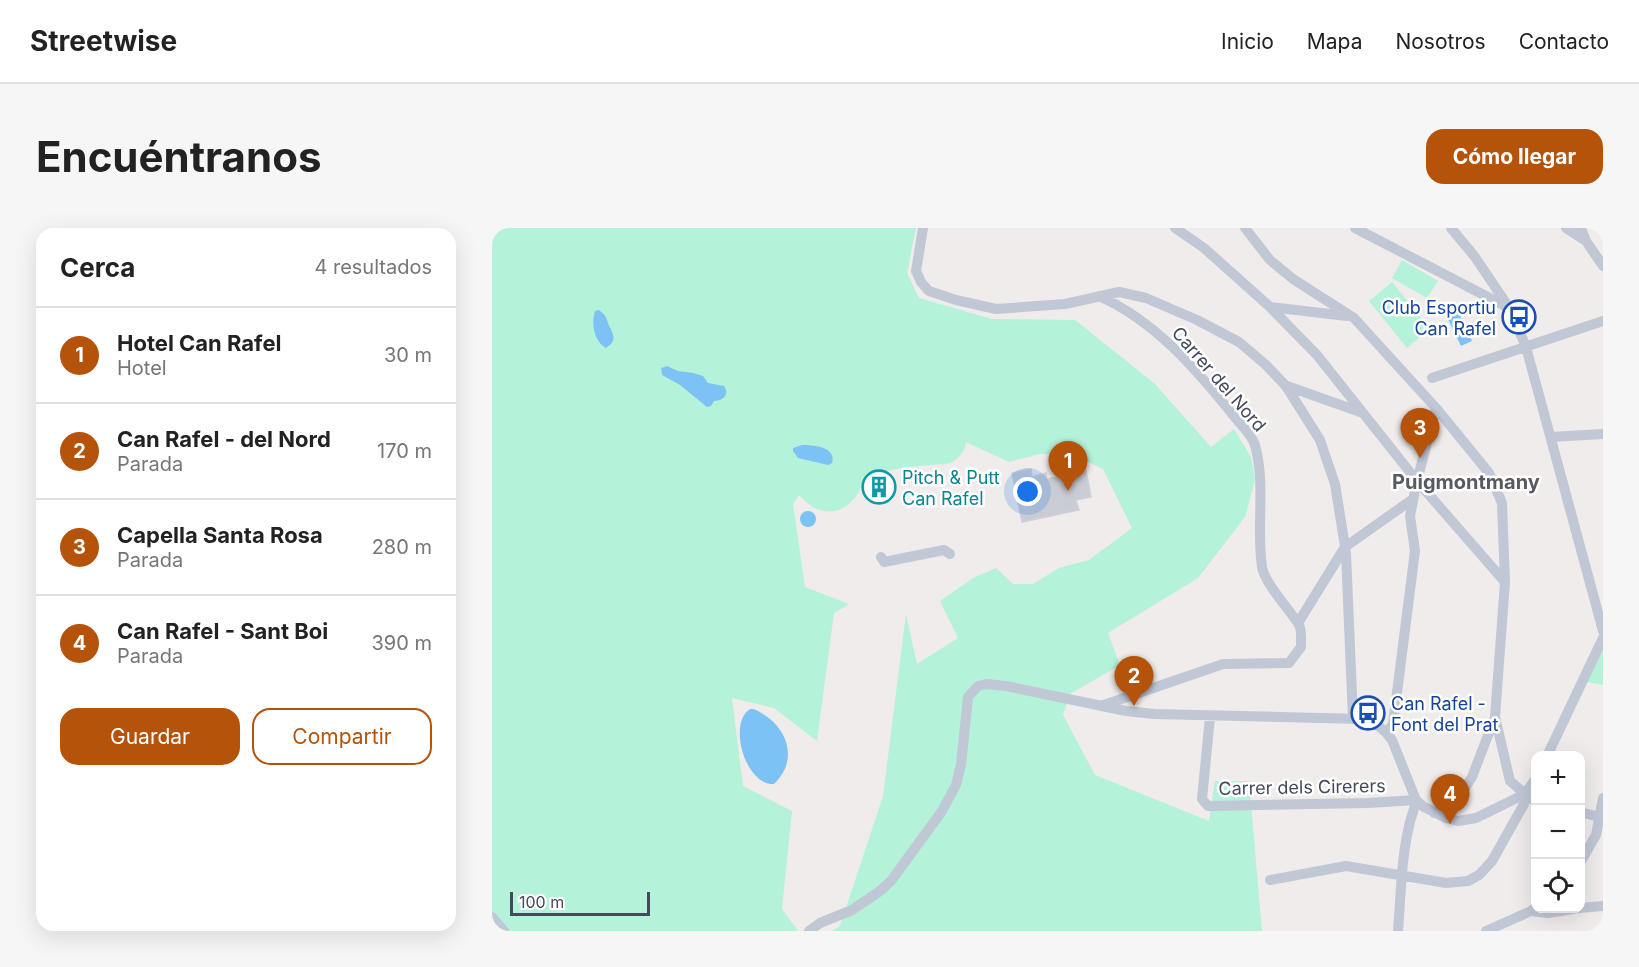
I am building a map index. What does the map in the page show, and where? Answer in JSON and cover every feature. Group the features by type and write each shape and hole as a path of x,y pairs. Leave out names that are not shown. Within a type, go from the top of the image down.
{"street":[{"path":"923,228 916,271 921,282 929,291 996,309 1065,304 1119,292 1146,298 1197,320 1239,342 1286,386 1320,440 1335,484 1345,547 1353,718"},
{"path":"1175,228 1204,248 1270,307 1317,355 1417,482 1505,582"},
{"path":"1245,228 1270,260 1293,279 1352,316 1436,408 1489,473 1502,503 1505,582 1495,717 1472,777 1464,791 1452,805 1434,813"},
{"path":"1355,228 1510,309"},
{"path":"1451,228 1475,257 1510,309 1526,347 1603,631"},
{"path":"1566,228 1586,242"},
{"path":"1581,228 1586,242 1603,266"},
{"name":"Carrer del Nord","path":"1099,296 1121,306 1163,336 1220,399 1255,443 1261,484 1260,532 1263,570 1298,623"},
{"path":"1270,307 1352,316"},
{"path":"1432,378 1603,321"},
{"path":"1286,386 1363,413"},
{"path":"1387,732 1393,724 1415,551 1410,516 1436,408"},
{"path":"1551,436 1603,434"},
{"path":"1100,706 1223,664 1289,663 1301,647 1298,623 1345,547 1413,499"},
{"path":"881,557 884,562 944,550 950,554"},
{"path":"1549,751 1603,638"},
{"path":"810,930 852,910 880,891 901,869 952,794 959,776 966,706 972,691 986,684 993,684 1100,706 1154,714 1210,717 1353,718 1371,722 1387,732 1392,740 1416,800 1415,811 1410,822 1402,877 1398,931"},
{"name":"Carrer dels Cirerers","path":"1210,717 1202,800 1208,806 1416,800"},
{"path":"1495,717 1510,781 1531,797"},
{"path":"1270,880 1346,866 1446,883 1468,881 1479,875 1492,861 1524,804 1525,794 1531,785"},
{"path":"1416,800 1434,813 1458,821 1476,818 1525,794"},
{"path":"1583,859 1602,818 1603,798"},
{"path":"1585,813 1602,818"},
{"path":"1585,908 1603,906"},
{"path":"1486,931 1531,910"},
{"path":"492,917 504,931"}],"green space":[{"path":"492,228 916,228 907,273 919,298 992,319 1075,320 1154,383 1211,447 1234,429 1251,457 1255,480 1245,517 1198,578 1108,633 1120,665 1070,694 1063,715 1095,775 1209,821 1215,781 1249,781 1262,931 832,931 840,926 883,796 906,614 917,664 958,638 940,601 973,578 996,568 1013,584 1033,584 1059,568 1089,560 1132,528 1103,469 1073,455 1039,454 1009,462 966,442 961,454 948,464 900,468 870,475 854,499 840,509 825,511 818,509 799,495 793,504 805,587 849,604 834,613 817,741 774,708 732,698 743,786 792,811 782,909 798,931 507,931 492,912"},
{"path":"1402,260 1438,281 1427,298 1392,278"},
{"path":"1392,282 1430,329 1407,348 1369,301"},
{"path":"1603,650 1603,685 1587,682"}],"water":[{"path":"599,310 606,317 613,336 612,342 606,348 594,332 595,311"},
{"path":"1458,311 1472,341 1461,346 1447,317"},
{"path":"667,366 678,371 703,376 708,383 724,386 726,395 707,407 680,385 662,375 661,368"},
{"path":"802,445 818,446 828,450 833,458 832,463 828,465 798,458 793,448"},
{"path":"805,511 811,511 816,519 814,525 805,527 800,522 800,516"},
{"path":"750,709 758,711 779,728 787,746 786,766 774,784 764,782 755,775 743,753 740,727 743,717"}],"building":[{"path":"1031,469 1032,477 1046,473 1047,479 1086,471 1091,497 1076,500 1079,510 1022,522 1012,473"},
{"name":"Pitch & Putt Can Rafel","path":"886,477 888,497 873,500 871,480"}],"place":[{"name":"Club Esportiu Can Rafel","path":"1519,317"},
{"name":"Capella Santa Rosa","path":"1420,458"},
{"name":"Pitch & Putt Can Rafel","path":"879,487"},
{"name":"Hotel Can Rafel","path":"1068,491"},
{"name":"Can Rafel - del Nord","path":"1134,706"},
{"name":"Can Rafel - Font del Prat","path":"1368,713"},
{"name":"Can Rafel - Sant Boi","path":"1450,824"}],"district":[{"name":"Puigmontmany","path":"1466,482"}]}
